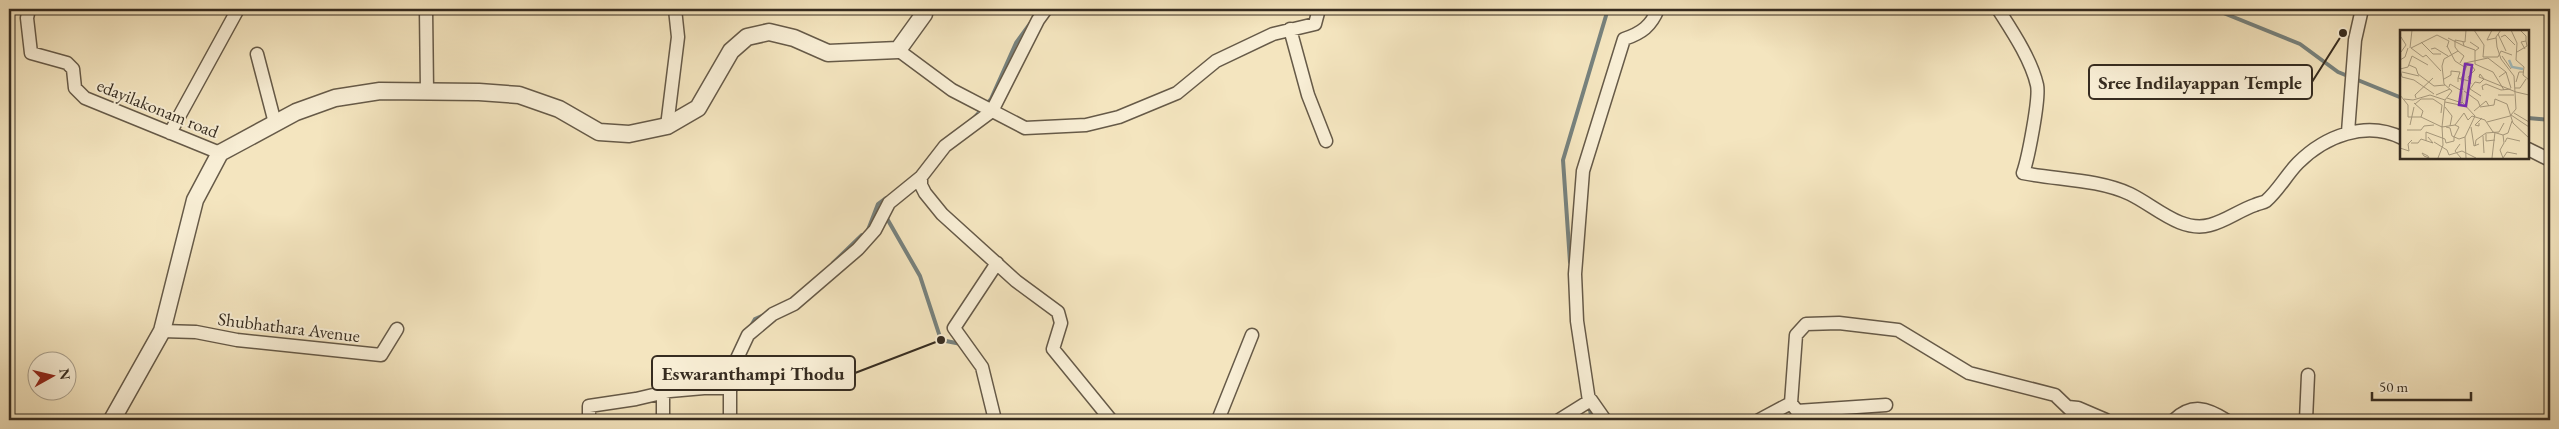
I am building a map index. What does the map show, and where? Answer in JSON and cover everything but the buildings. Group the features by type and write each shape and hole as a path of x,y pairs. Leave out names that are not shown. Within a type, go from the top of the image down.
{"street":[{"name":"edayilakonam road","path":"29,9 27,18 31,52 67,63 73,69 75,88 85,98 220,153"},
{"path":"170,132 238,9"},
{"path":"426,9 427,91"},
{"path":"668,126 678,36 675,9"},
{"path":"898,50 925,9"},
{"path":"730,420 733,367 748,335 763,320 794,304 866,242 887,207 921,177 945,146 992,111 1038,20 1046,9"},
{"path":"112,420 162,331 195,200 220,153 296,112 335,98 380,91 519,95 559,109 599,132 629,134 668,126 698,108 731,51 747,37 769,32 794,38 828,53 898,50 952,90 1025,128 1086,126 1111,119 1177,93 1216,61 1273,34 1314,24 1319,9"},
{"path":"1605,420 1587,402 1577,321 1575,274 1583,171 1624,39 1641,33 1653,21 1658,9"},
{"path":"1998,9 2028,62 2037,86 2028,158 2023,173 2055,179 2088,181 2130,194 2181,223 2209,225 2244,208 2265,201 2298,162 2322,143 2348,132 2390,132 2400,137"},
{"path":"2348,132 2355,40 2362,9"},
{"path":"1290,30 1308,95 1326,141"},
{"path":"257,54 276,123"},
{"path":"2529,150 2550,160"},
{"path":"921,177 925,193 942,214 997,263 1058,312 1061,323 1053,349 1112,420"},
{"path":"995,420 982,367 954,328 997,263"},
{"path":"1886,405 1797,411 1791,403 1796,336 1806,324 1839,323 1898,330 1969,373 2055,395 2081,420"},
{"name":"Shubhathara Avenue","path":"162,331 196,332 237,340 381,355 397,329"},
{"path":"1218,420 1252,335"},
{"path":"2306,420 2308,375"},
{"path":"589,420 590,406 663,393 704,388 731,388"},
{"path":"663,393 664,420"},
{"path":"1559,420 1587,402"},
{"path":"1759,420 1791,403"},
{"path":"2068,407 2078,408 2106,420"},
{"path":"2174,420 2188,409 2209,409 2226,420"}],"waterway":[{"path":"1570,262 1563,160 1608,9"},
{"path":"2201,9 2221,12 2300,44 2338,72 2400,97"},
{"path":"975,117 991,99 1016,43 1032,21"},
{"path":"2529,118 2550,120"},
{"path":"868,230 878,204 886,198"},
{"path":"885,215 920,276 941,340 961,344"},
{"path":"833,263 862,235"},
{"path":"751,326 755,319 764,315"},
{"path":"1589,405 1592,420"}],"place":[{"name":"Sree Indilayappan Temple","path":"2343,33"},
{"name":"Eswaranthampi Thodu","path":"941,340"}]}
